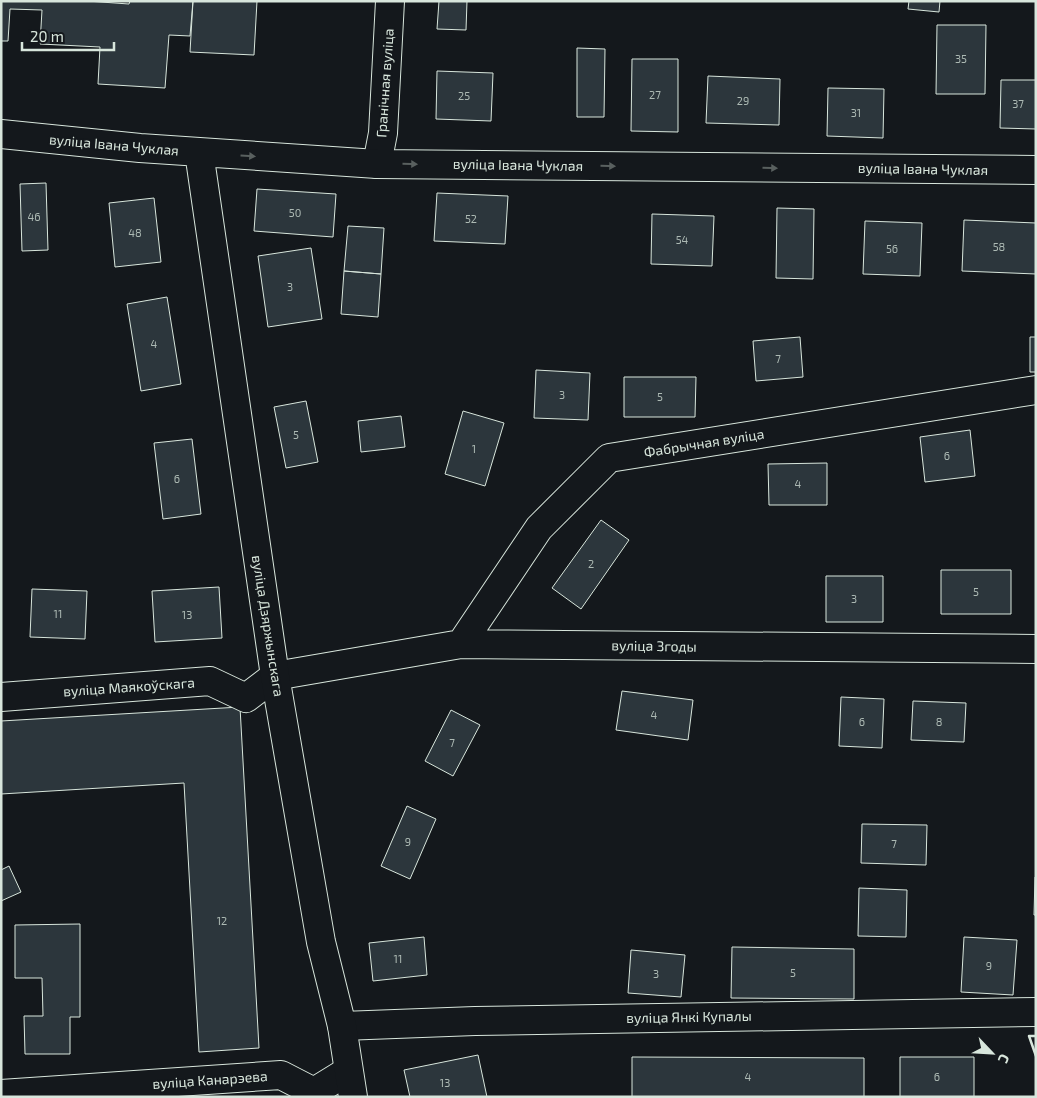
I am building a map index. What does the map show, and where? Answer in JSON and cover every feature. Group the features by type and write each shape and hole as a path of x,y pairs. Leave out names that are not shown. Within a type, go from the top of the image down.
{"street":[{"name":"Гранічная вуліца","path":"377,164 383,133 390,1"},
{"name":"вуліца Івана Чуклая","path":"1,134 199,152 377,164 1036,170"},
{"name":"вуліца Дзяржынскага","path":"199,152 275,676 321,942 342,1026 351,1084"},
{"name":"Фабрычная вуліца","path":"461,644 540,528 609,458 1036,390"},
{"name":"вуліца Згоды","path":"275,676 461,644 1036,649"},
{"name":"вуліца Маякоўскага","path":"1,697 210,681 246,698 275,676"},
{"name":"вуліца Янкі Купалы","path":"342,1026 475,1021 1036,1012"},
{"name":"вуліца Канарэева","path":"1,1094 281,1075 314,1092 351,1084"}],"building":[{"path":"1,1 87,1 129,4 130,1 193,1 190,36 169,35 165,88 98,84 100,47 40,44 42,10 10,9 8,41 1,41"},
{"path":"193,1 257,1 254,55 190,52"},
{"path":"439,1 467,1 466,30 437,29"},
{"path":"909,1 940,1 939,12 908,9"},
{"path":"937,25 986,25 985,94 936,94"},
{"path":"577,48 605,49 604,117 577,117"},
{"path":"632,59 678,59 678,132 631,131"},
{"path":"437,71 493,73 491,121 436,119"},
{"path":"708,76 780,79 779,125 706,123"},
{"path":"1001,80 1036,80 1036,129 1000,128"},
{"path":"828,88 884,89 883,138 827,136"},
{"path":"46,183 48,250 22,251 20,184"},
{"path":"257,189 336,194 333,237 254,231"},
{"path":"437,193 508,196 505,244 434,241"},
{"path":"154,198 161,262 115,267 109,203"},
{"path":"777,208 814,209 813,279 776,278"},
{"path":"652,214 714,216 712,266 651,264"},
{"path":"964,220 1036,223 1036,274 962,271"},
{"path":"865,221 922,223 920,276 863,274"},
{"path":"348,226 384,228 381,274 344,271"},
{"path":"311,248 322,319 268,327 258,256"},
{"path":"344,271 381,274 378,317 341,314"},
{"path":"167,297 181,384 141,391 127,304"},
{"path":"800,337 803,377 756,381 753,341"},
{"path":"1030,337 1036,337 1036,372 1030,372"},
{"path":"536,370 590,373 588,420 534,418"},
{"path":"624,377 696,377 695,417 624,417"},
{"path":"306,401 318,462 286,468 274,407"},
{"path":"463,411 504,423 485,486 445,474"},
{"path":"401,416 405,447 361,452 358,421"},
{"path":"970,430 975,476 925,482 920,437"},
{"path":"192,439 201,514 163,519 154,443"},
{"path":"827,463 827,505 769,505 768,464"},
{"path":"601,520 629,540 581,609 552,588"},
{"path":"941,570 1011,570 1011,614 941,614"},
{"path":"826,576 883,576 883,622 826,622"},
{"path":"219,587 222,638 155,642 152,591"},
{"path":"32,589 87,591 85,639 30,637"},
{"path":"622,691 693,700 688,740 616,730"},
{"path":"841,697 884,699 882,748 839,746"},
{"path":"913,701 966,703 964,742 911,740"},
{"path":"240,707 259,1048 199,1052 184,783 1,794 1,721"},
{"path":"451,710 480,725 453,776 425,761"},
{"path":"407,806 436,819 410,879 381,866"},
{"path":"862,824 927,825 926,865 861,863"},
{"path":"9,866 21,892 1,901 1,870"},
{"path":"1035,877 1036,915 1034,915"},
{"path":"859,888 907,890 906,937 858,936"},
{"path":"80,924 80,1017 70,1017 70,1054 25,1054 24,1016 43,1016 42,978 15,978 15,925"},
{"path":"424,937 427,975 373,981 369,943"},
{"path":"964,937 1017,940 1013,995 961,992"},
{"path":"732,947 854,949 854,999 731,998"},
{"path":"631,950 685,955 681,997 628,993"},
{"path":"478,1055 487,1097 410,1097 404,1070"},
{"path":"632,1057 864,1058 864,1097 632,1097"},
{"path":"900,1057 974,1057 974,1097 900,1097"}],"wall":[{"path":"1036,1036 1029,1036 1036,1056"}]}
